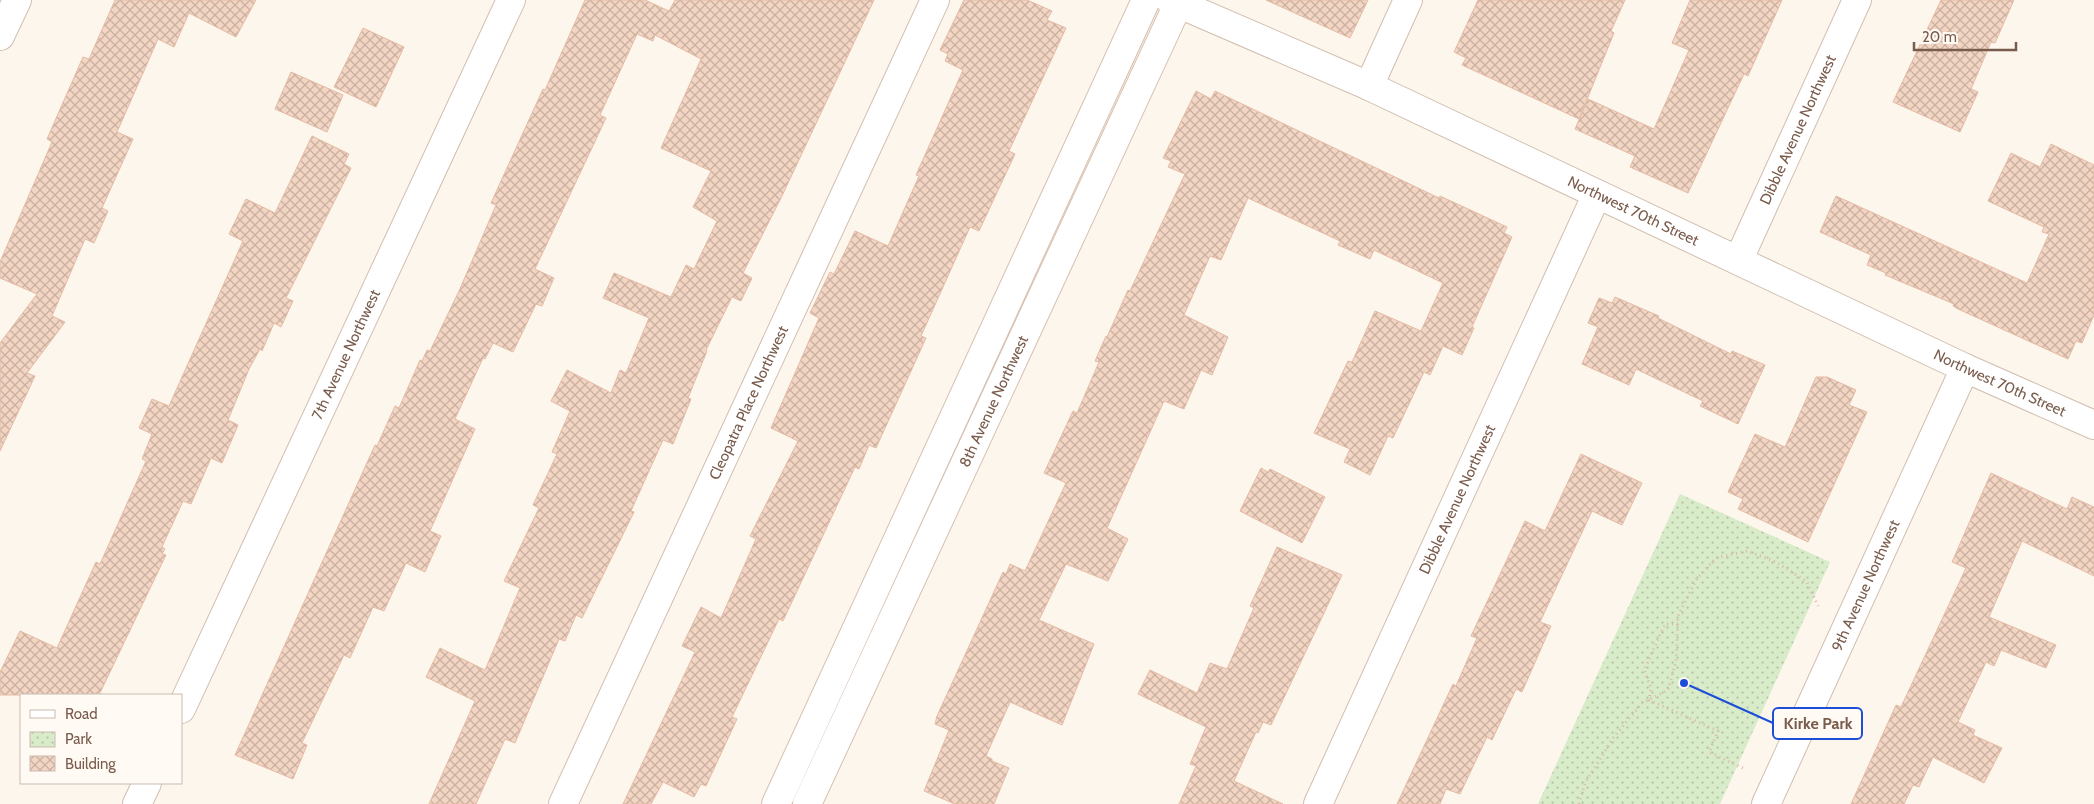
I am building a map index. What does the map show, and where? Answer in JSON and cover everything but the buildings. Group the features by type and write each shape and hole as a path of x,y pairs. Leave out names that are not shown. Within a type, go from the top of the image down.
{"street":[{"path":"0,36 17,0"},
{"name":"7th Avenue Northwest","path":"182,707 511,0"},
{"name":"Cleopatra Place Northwest","path":"563,804 935,0"},
{"name":"8th Avenue Northwest","path":"776,804 1146,0"},
{"path":"1369,86 1408,0"},
{"name":"Dibble Avenue Northwest","path":"1738,259 1857,0"},
{"name":"8th Avenue Northwest","path":"807,804 1177,1"},
{"name":"Northwest 70th Street","path":"1177,1 1369,86 1965,368 2094,425"},
{"name":"Dibble Avenue Northwest","path":"1318,804 1597,194"},
{"name":"9th Avenue Northwest","path":"1766,804 1965,368"},
{"path":"137,804 147,784"}],"path":[{"path":"1579,804 1585,783 1613,738 1642,703 1668,690 1676,661 1678,616 1696,580 1716,558 1747,551 1776,562 1807,582 1818,606"},
{"path":"1648,700 1651,688 1644,670 1665,624 1678,624"},
{"path":"1648,700 1718,731 1709,752 1743,768"}],"green space":[{"path":"1680,494 1830,562 1720,804 1538,804"}],"place":[{"name":"Kirke Park","path":"1684,683"}]}
